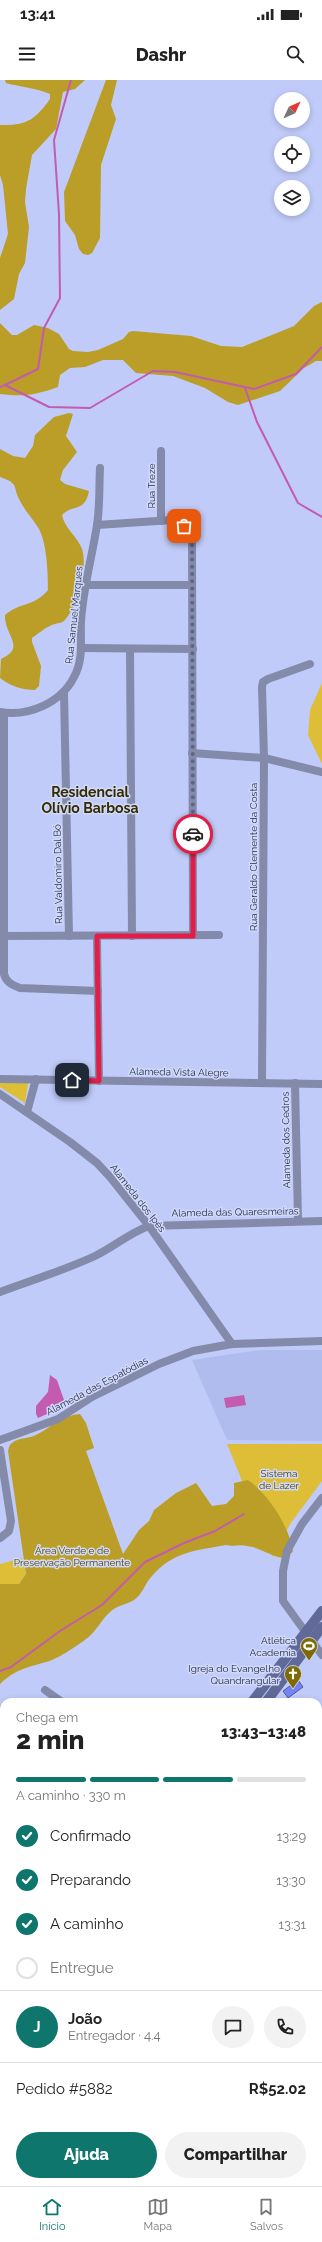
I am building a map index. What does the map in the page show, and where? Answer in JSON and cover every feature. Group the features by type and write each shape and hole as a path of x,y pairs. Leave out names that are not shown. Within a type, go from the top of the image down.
{"main road":[{"path":"272,1698 322,1611"},
{"path":"255,1698 308,1636 322,1627"}],"street":[{"name":"Rua Treze","path":"161,451 161,521"},
{"name":"Rua Samuel Marques","path":"2,712 33,710 49,703 64,693 78,671 82,648 81,621 91,550 97,525 100,468"},
{"path":"97,525 172,520 184,526 192,538 193,936"},
{"path":"87,586 191,585"},
{"path":"82,648 193,649"},
{"path":"130,648 132,936"},
{"name":"Rua Geraldo Clemente da Costa","path":"262,1082 263,682 277,675 310,664"},
{"name":"Rua Valdomiro Dal Bó","path":"64,693 69,936"},
{"path":"2,712 2,936 4,974 11,985 20,988 98,991"},
{"path":"192,753 264,758 322,772"},
{"path":"2,936 219,935"},
{"path":"97,936 99,1081"},
{"name":"Alameda Vista Alegre","path":"0,1079 322,1084"},
{"path":"27,1112 36,1079"},
{"name":"Alameda dos Cedros","path":"295,1083 298,1220"},
{"name":"Alameda dos Ipês","path":"0,1094 97,1163 128,1198 149,1226 232,1344"},
{"name":"Alameda das Quaresmeiras","path":"0,1292 82,1262 110,1248 129,1234 149,1226 298,1220 322,1221"},
{"name":"Alameda das Espatódias","path":"0,1440 58,1419 92,1398 177,1356 193,1351 232,1344 322,1342"},
{"path":"0,1450 11,1521 10,1528 3,1536"},
{"path":"322,1498 292,1538 283,1571 283,1601 322,1655"},
{"path":"45,1690 56,1698"}],"shaded area":[{"path":"260,1350 322,1350 322,1441 227,1440 192,1360"},
{"path":"50,1375 57,1380 64,1400 56,1410 38,1418 36,1414 36,1406 48,1392"},
{"path":"244,1395 246,1405 226,1408 224,1398"}],"green space":[{"path":"5,80 85,80 75,89 63,92 56,129 32,155 25,202 29,227 25,263 19,274 14,299 0,310 0,258 8,234 3,185 0,175 0,125 23,123 29,120 40,112 50,99 50,94 6,83"},
{"path":"106,80 117,80 111,105 116,119 101,165 100,238 92,253 88,255 83,254 79,249 75,235 65,221 64,192"},
{"path":"322,302 322,361 316,361 304,368 280,391 238,405 228,402 205,388 173,376 136,373 123,360 103,360 85,367 70,368 60,375 58,387 43,392 29,395 0,394 0,323 12,335 17,335 34,325 48,328 59,334 69,349 73,351 88,352 98,350 123,339 129,332 133,331 191,336 221,346 242,347 294,326 314,306"},
{"path":"69,413 73,414 66,436 77,452 63,470 60,480 65,484 89,491 87,498 81,505 62,515 66,524 80,544 84,566 77,597 69,615 61,623 53,624 47,627 32,638 32,642 41,666 39,686 35,690 25,689 16,687 0,678 1,659 9,655 13,645 5,615 43,595 48,590 48,575 42,535 22,505 13,484 0,477 0,449 13,456 25,458 33,446 35,435 54,417"},
{"path":"322,683 322,764 308,735 310,710"},
{"path":"0,1083 28,1083 25,1103 0,1087"},
{"name":"Área Verde e de Preservação Permanente","path":"80,1414 86,1423 94,1448 86,1451 123,1554 139,1530 149,1521 154,1510 176,1493 196,1483 212,1506 226,1504 234,1496 234,1483 248,1480 256,1486 277,1512 288,1532 293,1552 283,1558 251,1547 242,1545 226,1545 186,1553 168,1561 152,1576 137,1598 113,1610 107,1615 93,1633 82,1642 55,1659 16,1672 0,1684 0,1584 19,1584 26,1574 8,1451 11,1444 15,1441 35,1436 68,1416"},
{"name":"Sistema de Lazer","path":"227,1444 322,1444 322,1481 290,1524 273,1557"},
{"path":"22,1558 26,1574 19,1584 0,1584 0,1564"}],"building":[{"name":"Igreja do Evangelho Quandrangular","path":"298,1680 303,1687 288,1698 283,1691"}],"waterway":[{"path":"5,385 38,369 44,328 60,298 59,214 54,140 71,80"},
{"path":"0,387 5,385 49,407 90,408 153,371 175,372 254,389 296,374 322,347"},
{"path":"245,388 257,422 298,503 322,517"},
{"path":"0,1671 11,1667 60,1631 102,1605 145,1562 184,1543 215,1531 244,1514"}],"way so far":[{"path":"184,526 189,531 192,538 193,834"}],"place":[{"name":"Atlética Academia","path":"309,1661"},
{"name":"Igreja do Evangelho Quandrangular","path":"293,1689"}],"district":[{"name":"Residencial Olívio Barbosa","path":"90,800"}],"route":[{"path":"72,1080 99,1081 97,936 193,936 193,834"}]}
